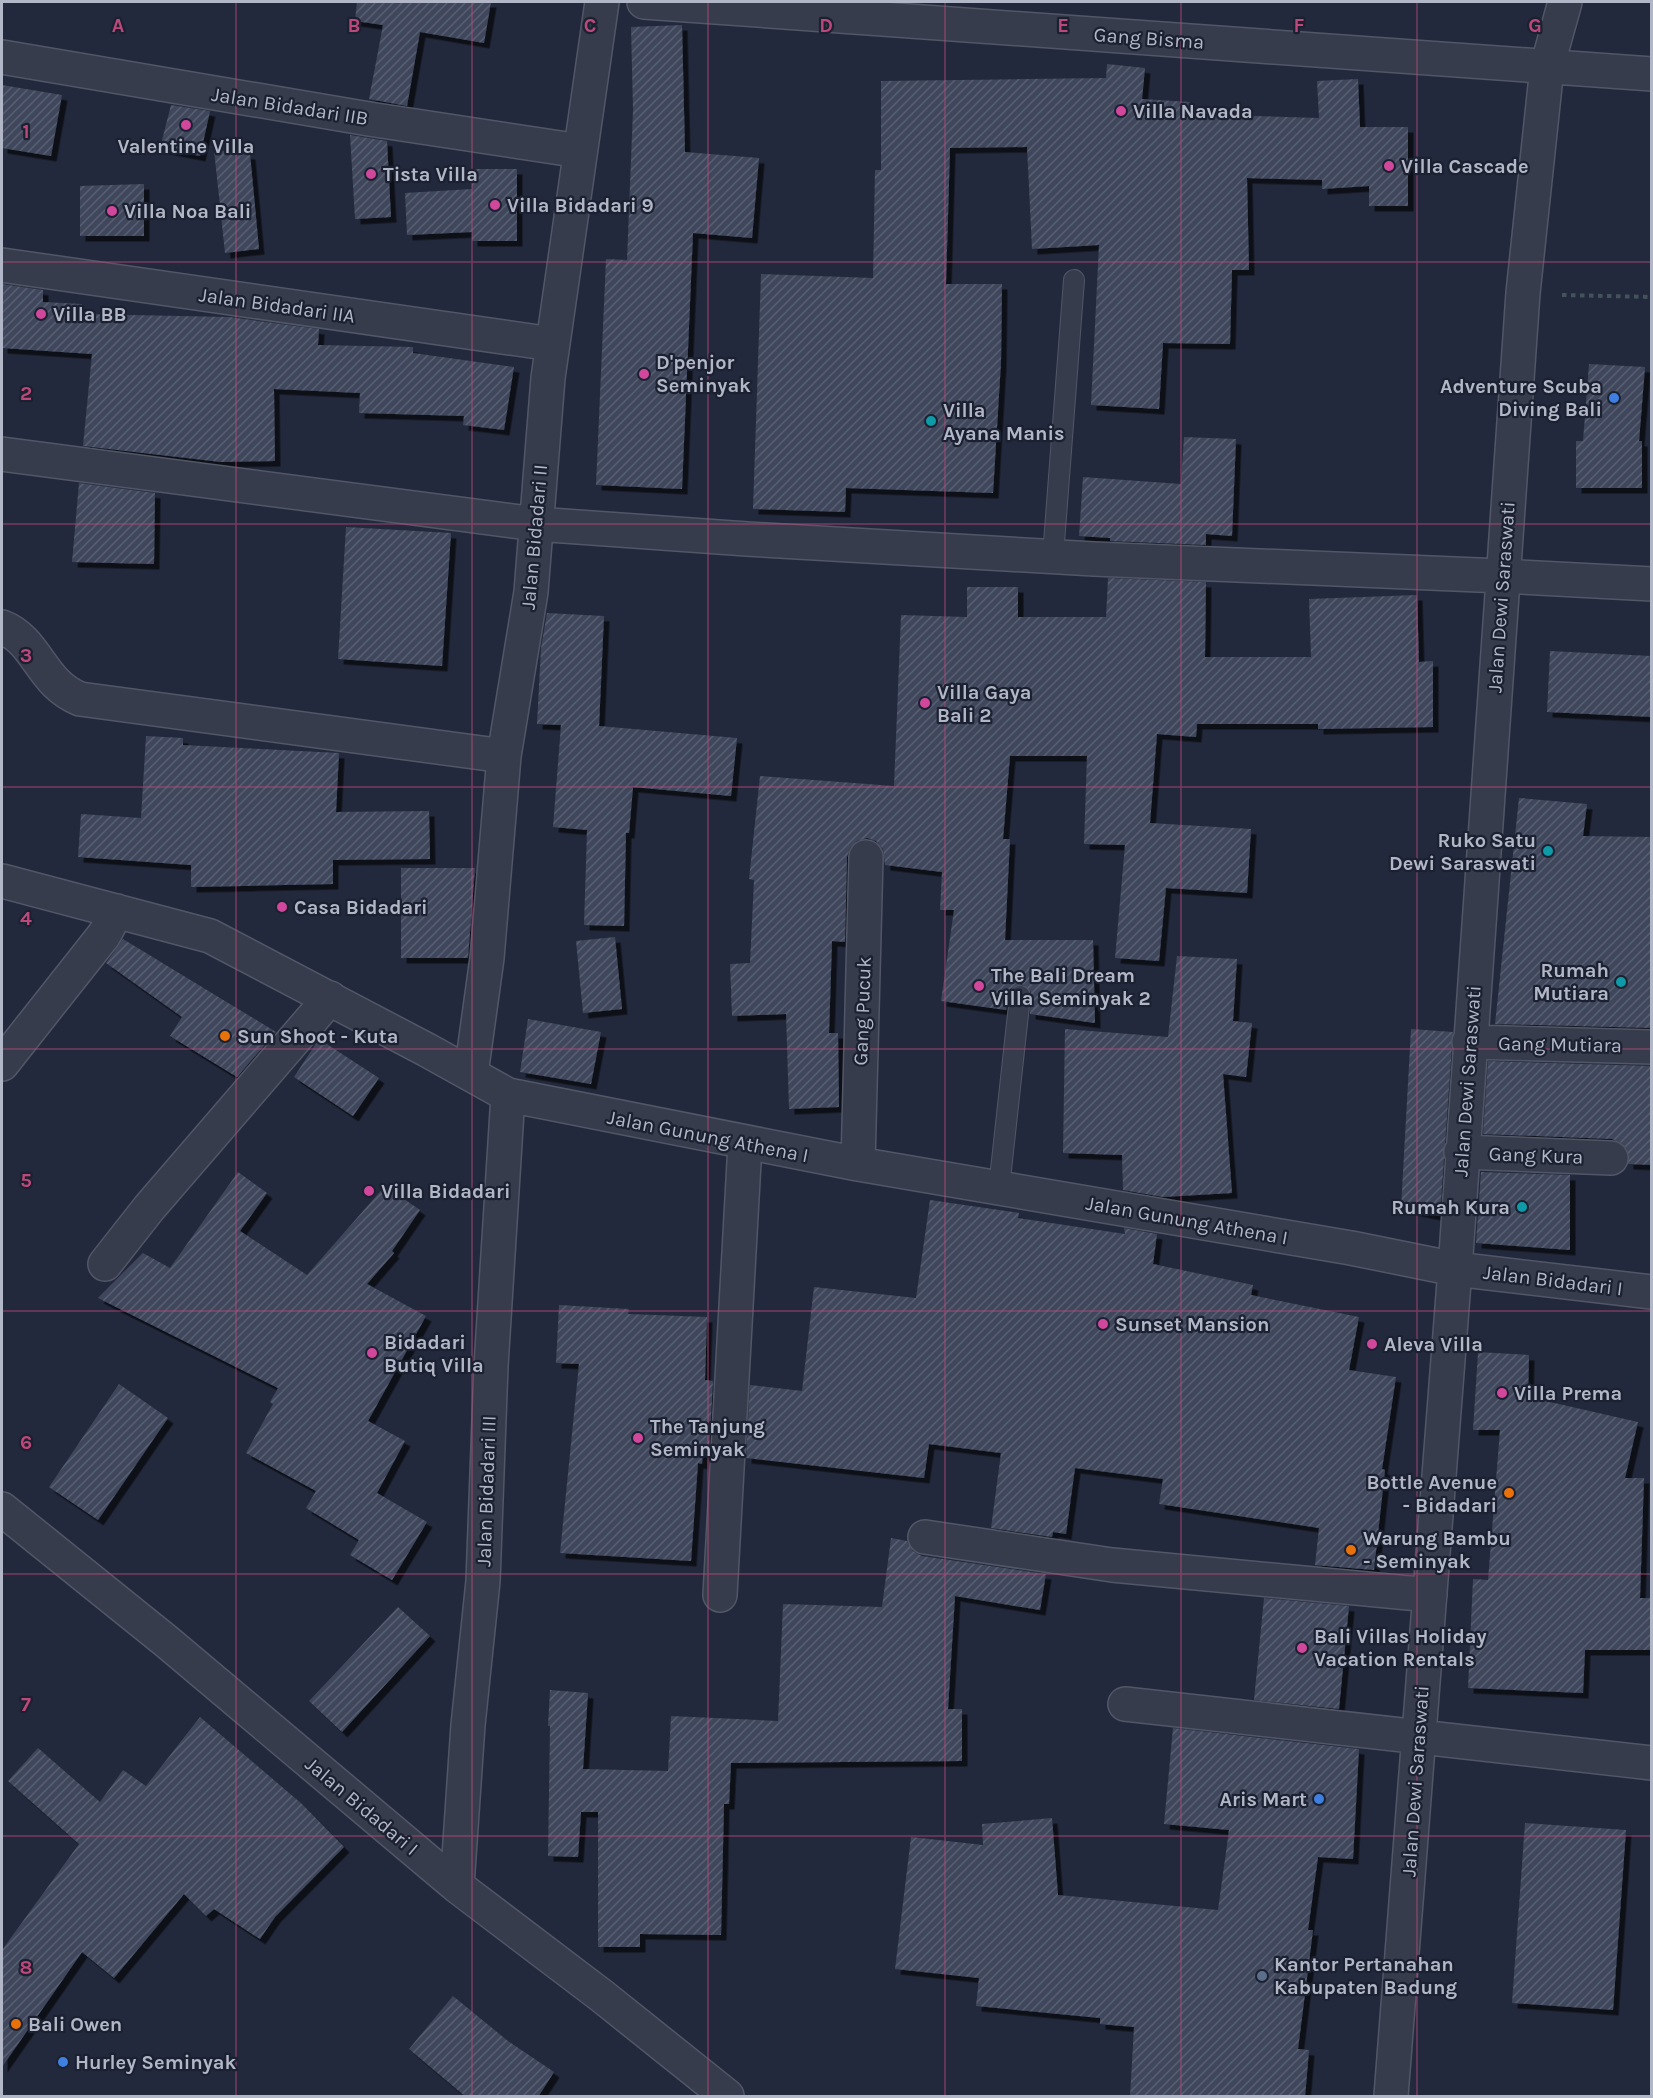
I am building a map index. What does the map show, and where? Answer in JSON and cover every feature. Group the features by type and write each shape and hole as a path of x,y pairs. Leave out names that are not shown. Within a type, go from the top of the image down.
{"street":[{"name":"Jalan Bidadari II","path":"471,1074 487,958 504,756 531,592 552,344 602,2"},
{"name":"Gang Bisma","path":"644,2 1547,67"},
{"name":"Jalan Dewi Saraswati","path":"1391,2097 1455,1269 1461,1152 1523,293 1547,67 1565,2"},
{"name":"Jalan Bidadari IIB","path":"2,57 369,119 580,151"},
{"path":"1547,67 1652,74"},
{"name":"Jalan Bidadari IIA","path":"2,266 552,344"},
{"path":"2,454 536,524 747,539 1053,556 1652,584"},
{"path":"2,627 20,637 57,687 80,699 504,756"},
{"name":"Gang Pucuk","path":"858,1164 866,857"},
{"name":"Jalan Gunung Athena I","path":"2,881 210,936 508,1095 745,1144 1351,1248 1455,1269"},
{"path":"2,1064 104,935 117,911"},
{"path":"105,1264 149,1208 330,998"},
{"name":"Gang Mutiara","path":"1469,1042 1652,1047"},
{"name":"Jalan Bidadari III","path":"457,1886 468,1725 483,1581 491,1366 508,1095"},
{"path":"720,1595 745,1144"},
{"name":"Gang Kura","path":"1461,1152 1611,1158"},
{"name":"Jalan Bidadari I","path":"1455,1269 1652,1292"},
{"name":"Jalan Bidadari I","path":"2,1509 166,1641 457,1886 602,1996 727,2097"},
{"path":"925,1537 1112,1565 1430,1595"},
{"path":"1125,1704 1652,1763"}],"lane":[{"path":"1053,556 1074,280"},
{"path":"999,1188 1020,996"}],"path":[{"path":"1523,293 1652,297"}],"building":[{"path":"357,2 491,2 484,43 420,32 407,106 369,99 383,25 355,21"},
{"path":"682,25 685,152 759,158 752,238 693,233 682,489 596,485 606,259 627,260 633,110 631,27"},
{"path":"1107,64 1145,68 1142,99 1190,102 1189,114 1319,118 1317,81 1358,79 1360,127 1408,127 1408,206 1369,206 1369,186 1322,189 1322,180 1247,178 1249,270 1232,270 1230,344 1163,343 1159,409 1091,405 1099,245 1032,249 1027,147 950,148 946,284 1002,284 1001,362 993,493 846,488 845,512 753,509 761,274 873,278 875,170 881,170 881,81 1106,78"},
{"path":"2,85 62,95 51,156 2,148"},
{"name":"Valentine Villa","path":"171,105 210,111 200,156 160,148"},
{"name":"Tista Villa","path":"350,135 387,141 391,217 355,219"},
{"path":"214,150 250,154 259,249 225,253"},
{"path":"472,169 517,169 517,241 472,241 472,232 407,235 405,193 472,189"},
{"name":"Villa Noa Bali","path":"144,184 144,236 80,236 80,186"},
{"path":"2,284 43,290 43,302 82,304 81,314 229,317 319,329 318,345 413,347 413,353 514,367 504,430 463,425 464,416 359,413 360,393 274,389 275,461 221,462 83,446 92,354 2,348"},
{"path":"1589,364 1645,367 1639,441 1642,441 1642,488 1576,488 1576,441 1583,441"},
{"path":"1184,437 1236,439 1232,536 1206,534 1206,545 1110,541 1110,538 1079,536 1083,477 1181,484"},
{"path":"79,483 155,493 154,564 72,562"},
{"path":"346,527 451,533 442,666 338,659"},
{"path":"1108,578 1206,582 1205,657 1311,657 1309,599 1417,595 1419,662 1433,661 1433,727 1318,729 1318,724 1197,724 1196,737 1157,734 1150,823 1251,829 1247,893 1166,888 1159,961 1115,958 1125,845 1084,844 1087,756 1010,756 1003,839 1010,839 1005,940 1093,940 1095,1023 1030,1014 1031,992 1022,984 1010,989 1006,1010 941,1001 954,910 940,910 942,872 885,865 883,849 876,841 867,838 857,841 850,848 847,857 845,942 832,941 829,1033 838,1033 839,1107 789,1109 786,1014 732,1016 730,964 750,963 754,880 749,879 760,776 894,786 901,615 967,617 967,587 1018,587 1018,617 1106,617"},
{"path":"547,613 604,616 599,726 737,738 731,796 633,787 629,833 626,833 624,926 584,925 587,830 553,827 561,725 537,724 541,648"},
{"path":"1550,651 1652,656 1652,717 1547,712"},
{"path":"146,736 183,738 183,745 339,753 336,812 429,811 430,859 333,860 333,884 191,887 191,865 78,857 81,814 141,818"},
{"path":"1519,798 1587,804 1583,836 1652,837 1652,1028 1495,1024"},
{"path":"401,868 475,868 468,958 401,958"},
{"path":"615,937 622,1009 583,1013 576,941"},
{"name":"Sun Shoot - Kuta","path":"123,939 276,1032 237,1077 170,1036 182,1017 106,963"},
{"path":"1177,956 1237,959 1233,1021 1252,1023 1246,1077 1223,1074 1232,1193 1163,1197 1123,1190 1122,1155 1063,1153 1065,1029 1168,1037"},
{"path":"528,1019 601,1032 591,1084 520,1072"},
{"path":"1411,1029 1453,1032 1440,1216 1401,1208"},
{"path":"319,1039 379,1078 353,1116 294,1077"},
{"path":"1488,1061 1652,1066 1652,1165 1628,1164 1627,1149 1612,1139 1483,1134"},
{"path":"238,1172 267,1193 240,1231 307,1275 385,1186 420,1210 392,1251 394,1253 367,1284 426,1316 368,1421 405,1441 377,1493 427,1522 392,1580 350,1555 359,1540 306,1508 316,1491 246,1453 273,1404 270,1402 278,1388 98,1298 143,1253 170,1268"},
{"name":"Rumah Kura","path":"1481,1172 1570,1175 1570,1250 1476,1243"},
{"path":"930,1200 1019,1213 1018,1218 1125,1234 1124,1228 1157,1234 1153,1264 1253,1285 1251,1295 1359,1317 1349,1370 1396,1377 1382,1469 1385,1470 1374,1570 1315,1565 1319,1528 1159,1504 1163,1479 1075,1468 1066,1534 1053,1532 1052,1537 991,1528 1001,1453 929,1444 924,1478 746,1458 750,1385 802,1391 814,1287 916,1298"},
{"path":"559,1305 629,1309 628,1314 707,1317 705,1380 713,1381 709,1454 703,1453 702,1464 698,1463 691,1561 560,1553 579,1364 556,1363"},
{"path":"1478,1352 1529,1355 1528,1397 1638,1422 1625,1478 1644,1478 1640,1598 1652,1598 1652,1650 1585,1650 1583,1693 1468,1688 1473,1579 1488,1580 1500,1430 1473,1430"},
{"path":"119,1384 168,1418 98,1520 49,1487"},
{"path":"891,1538 907,1541 913,1551 922,1556 1046,1574 1040,1610 955,1596 948,1709 962,1709 962,1761 731,1763 729,1804 724,1804 721,1935 640,1934 640,1947 598,1947 598,1812 581,1812 578,1857 548,1856 550,1690 588,1693 583,1769 668,1771 671,1716 778,1721 783,1604 882,1607"},
{"name":"Bali Villas Holiday Vacation Rentals","path":"1264,1598 1349,1606 1339,1709 1254,1700"},
{"path":"398,1607 430,1636 342,1732 309,1701"},
{"path":"200,1717 302,1804 344,1847 275,1917 260,1939 214,1909 206,1916 184,1894 114,1978 82,1952 2,2067 2,1950 79,1844 8,1781 38,1748 100,1802 123,1770 146,1786"},
{"path":"1173,1728 1359,1749 1353,1859 1318,1857 1308,1930 1313,1930 1298,2049 1309,2050 1305,2097 1130,2097 1134,2027 1100,2024 1100,2018 976,2006 979,1978 895,1969 911,1837 983,1845 982,1824 1052,1818 1058,1895 1218,1910 1229,1830 1164,1824"},
{"path":"1525,1823 1626,1830 1613,2010 1512,2003"},
{"path":"453,1996 508,2041 554,2072 538,2097 466,2097 409,2049"}],"place":[{"name":"Villa Navada","path":"1121,111"},
{"name":"Valentine Villa","path":"186,125"},
{"name":"Villa Cascade","path":"1389,166"},
{"name":"Tista Villa","path":"371,174"},
{"name":"Villa Bidadari 9","path":"495,205"},
{"name":"Villa Noa Bali","path":"112,211"},
{"name":"Villa BB","path":"41,314"},
{"name":"D'penjor Seminyak","path":"644,374"},
{"name":"Adventure Scuba Diving Bali","path":"1614,398"},
{"name":"Villa Ayana Manis","path":"931,421"},
{"name":"Villa Gaya Bali 2","path":"925,703"},
{"name":"Ruko Satu Dewi Saraswati","path":"1548,851"},
{"name":"Casa Bidadari","path":"282,907"},
{"name":"Rumah Mutiara","path":"1621,982"},
{"name":"The Bali Dream Villa Seminyak 2","path":"979,986"},
{"name":"Sun Shoot - Kuta","path":"225,1036"},
{"name":"Villa Bidadari","path":"369,1191"},
{"name":"Rumah Kura","path":"1522,1207"},
{"name":"Sunset Mansion","path":"1103,1324"},
{"name":"Aleva Villa","path":"1372,1344"},
{"name":"Bidadari Butiq Villa","path":"372,1353"},
{"name":"Villa Prema","path":"1502,1393"},
{"name":"The Tanjung Seminyak","path":"638,1438"},
{"name":"Bottle Avenue - Bidadari","path":"1509,1493"},
{"name":"Warung Bambu - Seminyak","path":"1351,1550"},
{"name":"Bali Villas Holiday Vacation Rentals","path":"1302,1648"},
{"name":"Aris Mart","path":"1319,1799"},
{"name":"Kantor Pertanahan Kabupaten Badung","path":"1262,1976"},
{"name":"Bali Owen","path":"16,2024"},
{"name":"Hurley Seminyak","path":"63,2062"}]}
